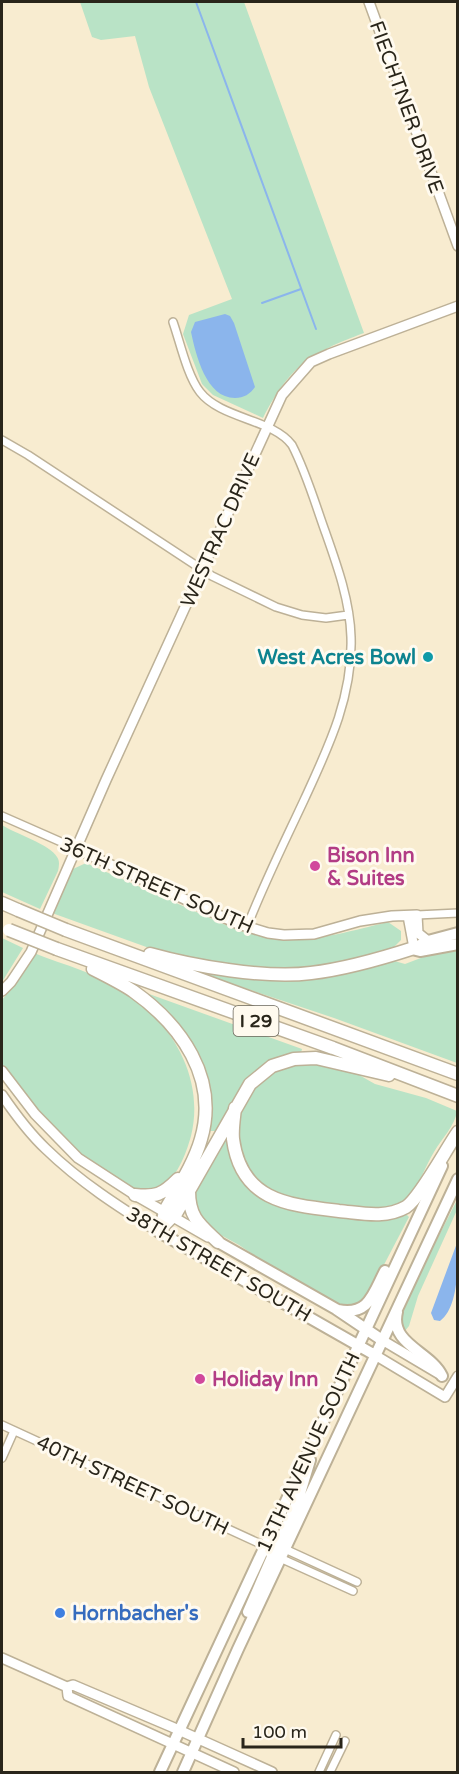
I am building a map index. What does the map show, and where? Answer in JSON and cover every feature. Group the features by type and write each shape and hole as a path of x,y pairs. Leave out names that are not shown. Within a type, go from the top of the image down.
{"highway":[{"name":"I 29","path":"2,903 111,948 458,1074"},
{"name":"I 29","path":"5,928 60,951 322,1044 456,1096"},
{"path":"111,948 132,949 166,959 275,975 308,974 339,969 414,948"},
{"path":"60,951 132,990 149,1004 181,1038 195,1057 202,1078 206,1111 201,1138 169,1214"},
{"path":"169,1214 189,1190 250,1084 272,1066 294,1059 316,1058 415,1080"},
{"path":"235,1108 233,1137 236,1154 243,1170 256,1187 272,1198 304,1207 373,1214 391,1213 408,1206 420,1192 458,1132"},
{"path":"135,1195 153,1197 164,1192 189,1167"},
{"path":"189,1190 189,1205 193,1215 218,1242"}],"main road":[{"path":"414,948 428,941 458,933"},
{"path":"414,948 420,951 458,944"},
{"name":"13TH AVENUE SOUTH","path":"160,1773 458,1132"},
{"name":"13TH AVENUE SOUTH","path":"183,1773 282,1553 458,1179"},
{"path":"159,1232 169,1214"},
{"path":"336,1309 353,1311 366,1306 416,1223"},
{"name":"38TH STREET SOUTH","path":"159,1232 375,1355"},
{"name":"38TH STREET SOUTH","path":"218,1242 336,1309 382,1340"},
{"path":"399,1304 395,1317 398,1331 410,1345 437,1365 442,1376"},
{"path":"282,1553 279,1544 298,1500 319,1428"},
{"path":"238,1649 254,1597 272,1557 270,1548 265,1546"}],"street":[{"name":"FIECHTNER DRIVE","path":"369,2 458,246"},
{"name":"WESTRAC DRIVE","path":"2,991 31,952 282,395 311,362 458,306"},
{"path":"173,322 200,392 209,401 289,440 296,453 340,577 351,636 349,679 338,724 258,898 247,927"},
{"path":"2,440 202,570 276,607 302,615 326,618 348,615"},
{"name":"36TH STREET SOUTH","path":"2,816 247,927 284,935 314,934 360,921 458,913"},
{"path":"412,916 418,933 428,941"},
{"path":"412,916 414,948"},
{"name":"38TH STREET SOUTH","path":"2,1071 35,1114 78,1158 135,1195 218,1242"},
{"name":"38TH STREET SOUTH","path":"2,1095 28,1130 60,1162 87,1184 159,1232"},
{"name":"38TH STREET SOUTH","path":"375,1355 445,1397 455,1380 442,1376 382,1340"},
{"name":"40TH STREET SOUTH","path":"2,1425 265,1546"},
{"path":"2,1458 14,1431"},
{"path":"282,1553 357,1582"},
{"path":"282,1553 353,1591"},
{"path":"2,1658 67,1687 73,1685 180,1730 272,1773"},
{"path":"67,1687 68,1696 234,1773"},
{"path":"319,1773 336,1735"},
{"path":"330,1773 345,1741"}],"green space":[{"path":"80,2 244,2 364,333 329,347 303,364 283,386 263,418 213,395 202,384 183,334 189,315 232,299 149,87 135,36 101,40 92,37"},
{"path":"2,825 48,848 58,859 58,871 40,909 2,892"},
{"path":"86,863 237,930 296,939 348,932 388,922 401,931 401,940 393,948 321,969 267,971 210,963 163,953 52,913 73,869"},
{"path":"2,938 23,948 2,982"},
{"path":"457,950 457,1063 334,1018 200,973 200,969 282,979 315,979 355,972 391,960 405,964 426,956"},
{"path":"34,953 93,975 126,992 158,1020 181,1055 189,1074 193,1094 194,1115 191,1136 175,1173 158,1189 144,1192 133,1189 102,1170 75,1149 29,1100 3,1067 2,1000 18,980"},
{"path":"149,994 302,1049 301,1053 280,1058 217,1131 207,1131 205,1075 147,998"},
{"path":"300,1063 317,1063 352,1071 375,1084 426,1098 457,1111 451,1127 407,1198 388,1207 374,1209 293,1200 283,1198 266,1188 252,1174 243,1159 238,1141 237,1124 241,1107 251,1090 270,1073"},
{"path":"223,1137 229,1138 266,1200 404,1212 409,1217 365,1301 359,1305 343,1308 280,1273 239,1245 208,1228 198,1217 192,1199 197,1181"},
{"path":"457,1200 457,1210 418,1296 409,1326 404,1332 400,1325 402,1314"}],"water":[{"path":"225,314 230,316 234,323 255,387 251,392 238,398 225,396 210,383 199,363 191,332 195,322"},
{"path":"457,1243 454,1296 446,1314 440,1321 434,1320 431,1313"}],"waterway":[{"path":"196,2 316,329"},
{"path":"262,303 301,289"}],"place":[{"name":"West Acres Bowl","path":"428,657"},
{"name":"Bison Inn & Suites","path":"315,866"},
{"name":"Holiday Inn","path":"200,1379"},
{"name":"Hornbacher's","path":"60,1613"}]}
